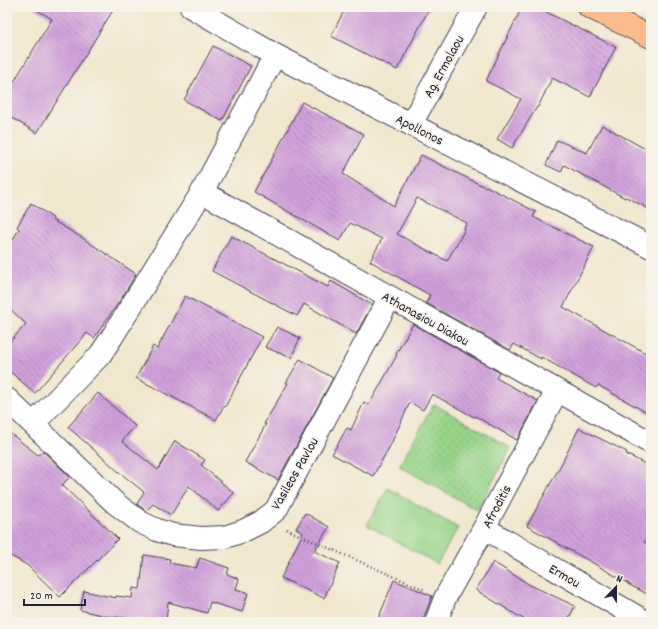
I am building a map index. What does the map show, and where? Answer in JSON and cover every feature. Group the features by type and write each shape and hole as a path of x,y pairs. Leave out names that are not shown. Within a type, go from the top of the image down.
{"main road":[{"path":"589,7 649,32"}],"street":[{"name":"Apollonos","path":"191,7 276,55 651,248"},
{"name":"Ag. Ermolaou","path":"411,124 476,7"},
{"path":"33,424 100,355 112,337 202,192 276,55"},
{"name":"Athanasiou Diakou","path":"202,192 651,443"},
{"name":"Vasileos Pavlou","path":"7,399 115,503 140,522 157,530 173,535 201,538 224,537 261,522 276,510 390,298"},
{"name":"Afroditis","path":"436,622 445,598 557,391"},
{"name":"Ermou","path":"484,528 646,622"}],"path":[{"path":"270,515 292,532 445,598"}],"green space":[{"path":"434,404 511,448 477,510 399,466"},
{"path":"388,488 458,528 437,564 367,525"}],"building":[{"path":"32,7 115,7 37,133 7,115 7,93 52,19"},
{"path":"346,7 430,7 397,70 331,36"},
{"path":"522,7 536,7 616,47 590,97 552,78 538,107 512,148 497,139 521,99 486,81"},
{"path":"213,46 251,66 222,121 184,100"},
{"path":"302,102 364,134 343,174 394,206 421,155 536,212 533,217 594,247 563,307 651,356 651,415 598,385 596,388 541,357 541,359 514,344 510,350 426,303 430,295 370,261 382,239 350,223 340,241 254,192","holes":["417,198 467,223 447,261 397,234"]},
{"path":"602,125 651,152 651,210 626,197 625,198 564,165 561,172 546,165 557,140 587,153"},
{"path":"31,203 53,218 52,220 81,237 136,274 94,338 87,333 35,393 7,369 7,345 26,324 7,306 7,250 19,229 17,227"},
{"path":"231,236 328,287 331,281 372,305 356,334 304,304 297,316 212,271"},
{"path":"185,296 262,337 225,407 224,406 216,420 136,378 153,346 157,349"},
{"path":"413,324 499,372 496,378 538,401 517,440 432,394 423,410 410,402 391,444 373,476 332,454 347,428 351,430 364,402 369,405"},
{"path":"277,327 300,338 291,358 265,347"},
{"path":"300,359 333,378 278,480 245,462"},
{"path":"98,393 135,426 122,441 158,470 175,441 205,460 201,465 234,493 218,511 189,486 171,515 153,504 146,511 137,504 144,492 68,427"},
{"path":"579,428 627,452 626,454 651,467 651,529 644,542 651,546 651,596 527,526 563,461"},
{"path":"7,431 38,455 43,451 70,477 62,485 118,539 60,597 27,565 7,554"},
{"path":"305,513 329,527 314,551 340,563 324,598 281,578 303,533 296,529"},
{"path":"144,555 170,559 169,563 196,568 200,558 229,568 227,574 239,579 236,589 248,593 242,612 210,602 207,613 168,602 166,622 105,616 80,610 84,591 116,598 116,596 132,598 133,588 140,589"},
{"path":"493,562 530,585 575,606 567,622 528,622 476,590"},
{"path":"394,580 432,596 422,622 377,622"}]}
